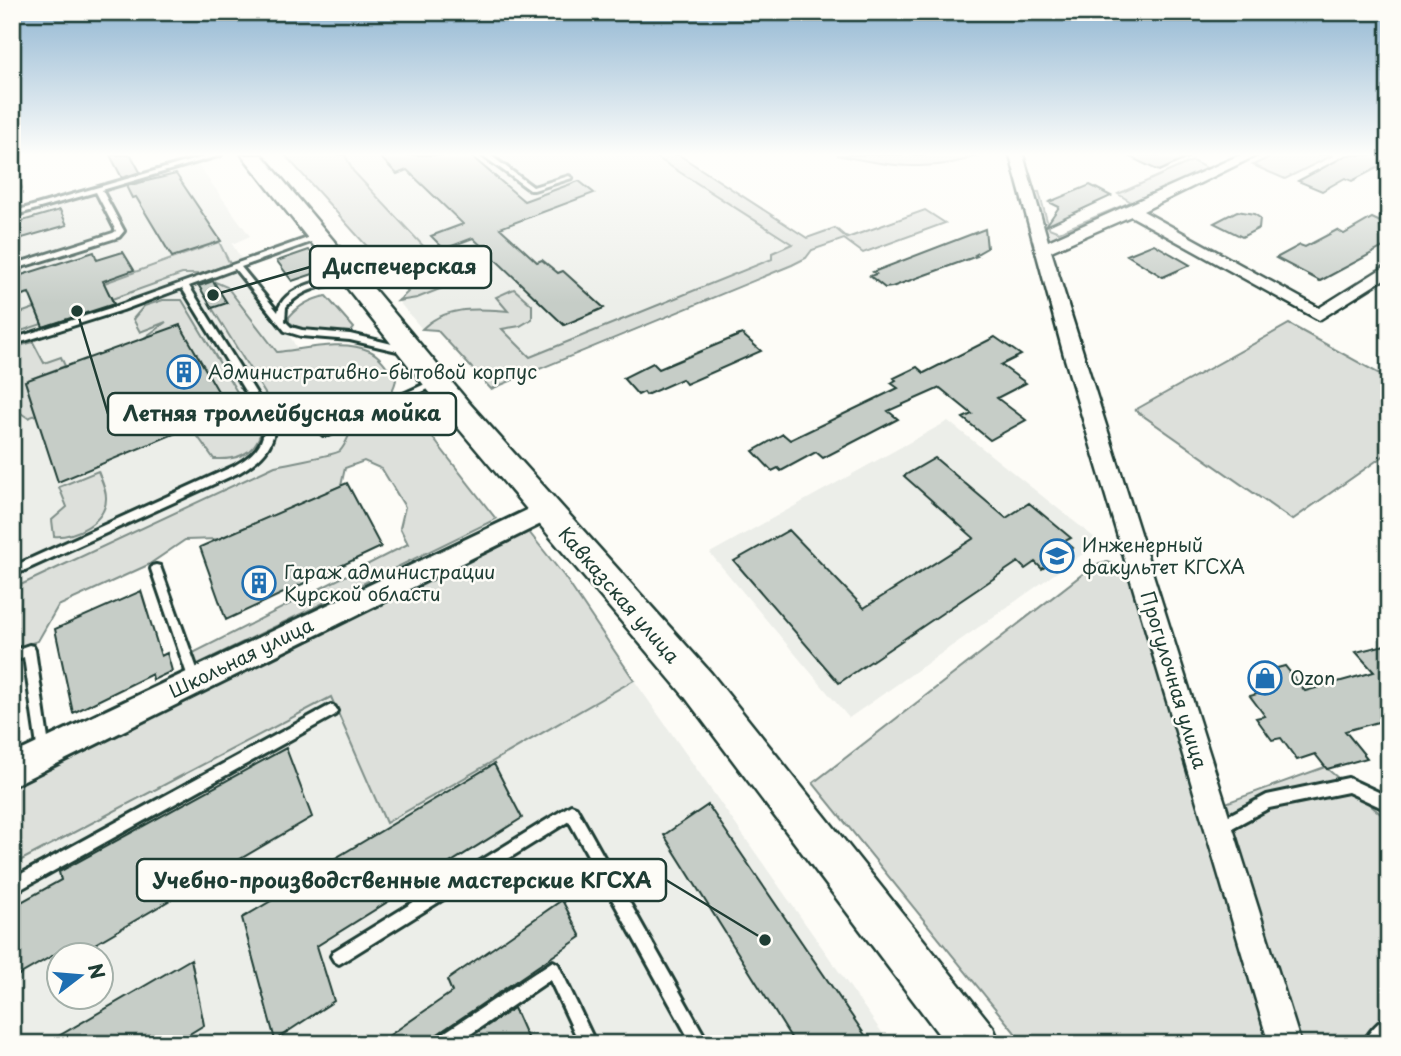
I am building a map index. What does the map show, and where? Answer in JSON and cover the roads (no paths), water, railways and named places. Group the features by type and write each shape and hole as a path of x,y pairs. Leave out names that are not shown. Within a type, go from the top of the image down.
{"main road":[{"name":"Кавказская улица","path":"293,204 436,382 698,685 965,1040"}],"street":[{"name":"Прогулочная улица","path":"1030,204 1285,1044"},
{"path":"1042,249 1146,204"},
{"path":"1132,211 1319,315 1389,269"},
{"name":"Школьная улица","path":"12,771 546,510"}],"lane":[{"path":"12,214 47,204"},
{"path":"12,268 116,235 120,231 106,204"},
{"path":"12,342 184,285 319,236"},
{"path":"236,266 288,329 301,333 360,339 411,352"},
{"path":"281,321 282,307 296,293 320,283 352,279"},
{"path":"12,572 237,469 256,457 267,443 269,422 184,285"},
{"path":"326,433 436,382"},
{"path":"156,569 195,680"},
{"path":"12,657 29,650 45,756"},
{"path":"12,887 331,711"},
{"path":"1219,828 1267,802 1348,785 1389,804"},
{"path":"339,956 571,812 701,1044"},
{"path":"442,1044 553,969 588,1044"},
{"path":"1371,1044 1389,1024"}],"place":[{"name":"Диспечерская","path":"213,295"},
{"name":"Летняя троллейбусная мойка","path":"77,311"},
{"name":"Административно-бытовой корпус","path":"184,372"},
{"name":"Инженерный факультет КГСХА","path":"1057,556"},
{"name":"Гараж администрации Курской области","path":"259,583"},
{"name":"Ozon","path":"1265,678"},
{"name":"Учебно-производственные мастерские КГСХА","path":"765,940"}]}
